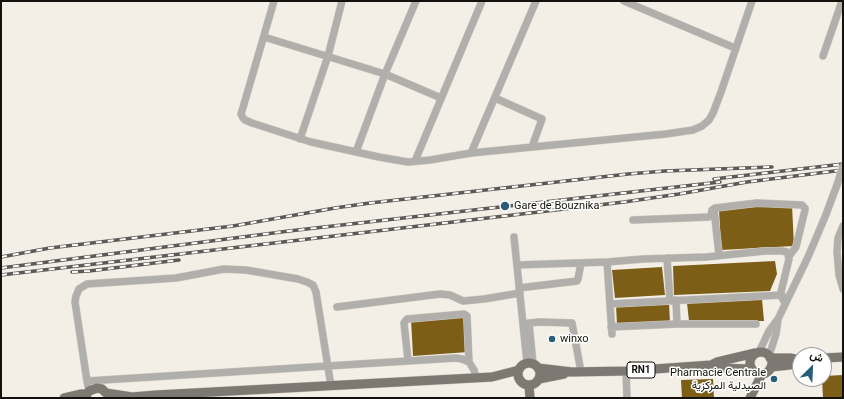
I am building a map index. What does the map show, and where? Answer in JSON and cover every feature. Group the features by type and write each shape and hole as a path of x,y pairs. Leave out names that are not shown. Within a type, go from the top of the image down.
{"main road":[{"path":"751,369 750,360 752,356 757,353 763,352 770,357 792,358"},
{"name":"RN1","path":"533,365 576,372 626,371 711,365 717,362 757,353"},
{"path":"750,398 762,374 767,373 771,367 772,364 770,357"},
{"path":"832,358 843,358"},
{"path":"771,367 792,364"},
{"path":"64,398 87,394 94,388 130,397 154,397 214,395 331,386 492,377 519,370 522,366 533,365 540,372 539,380"},
{"name":"RN1","path":"711,365 717,368 751,369 757,374 762,374"},
{"path":"519,370 518,374 520,381"},
{"name":"RN1","path":"529,385 539,380 576,372"},
{"path":"492,377 520,381 529,385 530,398"}],"street":[{"path":"274,1 242,110 244,120 300,139 403,162 471,153 666,134 692,130 702,126 709,120 713,113 752,1"},
{"path":"300,139 328,56 342,1"},
{"path":"356,152 385,74 416,1"},
{"path":"415,161 481,1"},
{"path":"471,153 536,1"},
{"path":"624,1 735,48"},
{"path":"823,56 842,1"},
{"path":"264,37 385,74 441,98"},
{"path":"495,98 542,119 532,147"},
{"path":"757,353 769,331 778,319 811,250 825,217 843,166"},
{"path":"633,220 709,217 714,209 757,203 802,205 805,210 796,247 789,256 781,292 785,303"},
{"path":"714,209 719,255"},
{"path":"843,228 838,238 837,252 839,275 843,288"},
{"path":"514,237 519,290 533,365"},
{"path":"517,265 706,257 780,250 787,252 789,256"},
{"path":"667,258 677,324"},
{"path":"607,262 612,330 677,324 756,324"},
{"path":"337,307 440,294 450,295 463,301 484,299 519,290 577,281 581,263"},
{"path":"87,394 87,381 75,302 78,292 83,286 87,284 176,278 224,269 246,270 298,279 313,285 316,292 331,386"},
{"path":"610,304 782,295"},
{"path":"408,360 404,324 407,319 464,314 466,316 469,362 474,370 476,378"},
{"path":"770,357 778,319"},
{"path":"533,365 529,323 540,322 572,324 576,372"},
{"path":"87,381 103,390 408,360 456,358 469,362"},
{"path":"626,371 627,398"}],"building":[{"path":"792,205 794,246 721,250 719,209"},
{"path":"775,261 777,274 770,291 674,295 673,266"},
{"path":"662,267 665,295 615,298 612,270"},
{"path":"762,299 764,321 689,321 687,303"},
{"path":"669,303 670,323 617,325 616,305"},
{"path":"465,315 468,352 413,356 411,319"},
{"path":"843,375 843,398 823,398 822,387 832,387 832,376"},
{"path":"713,379 714,398 682,398 681,380"}],"railway":[{"path":"714,179 843,164"},
{"path":"1,257 50,248 233,226 370,203 628,174 772,167"},
{"path":"1,275 624,202 747,182 843,170"},
{"path":"1,268 289,231 720,182"},
{"path":"72,272 179,260"}],"place":[{"name":"Gare de Bouznika","path":"505,206"},
{"name":"winxo","path":"552,339"},
{"name":"Pharmacie Centrale الصيدلية المركزية","path":"774,379"}]}
